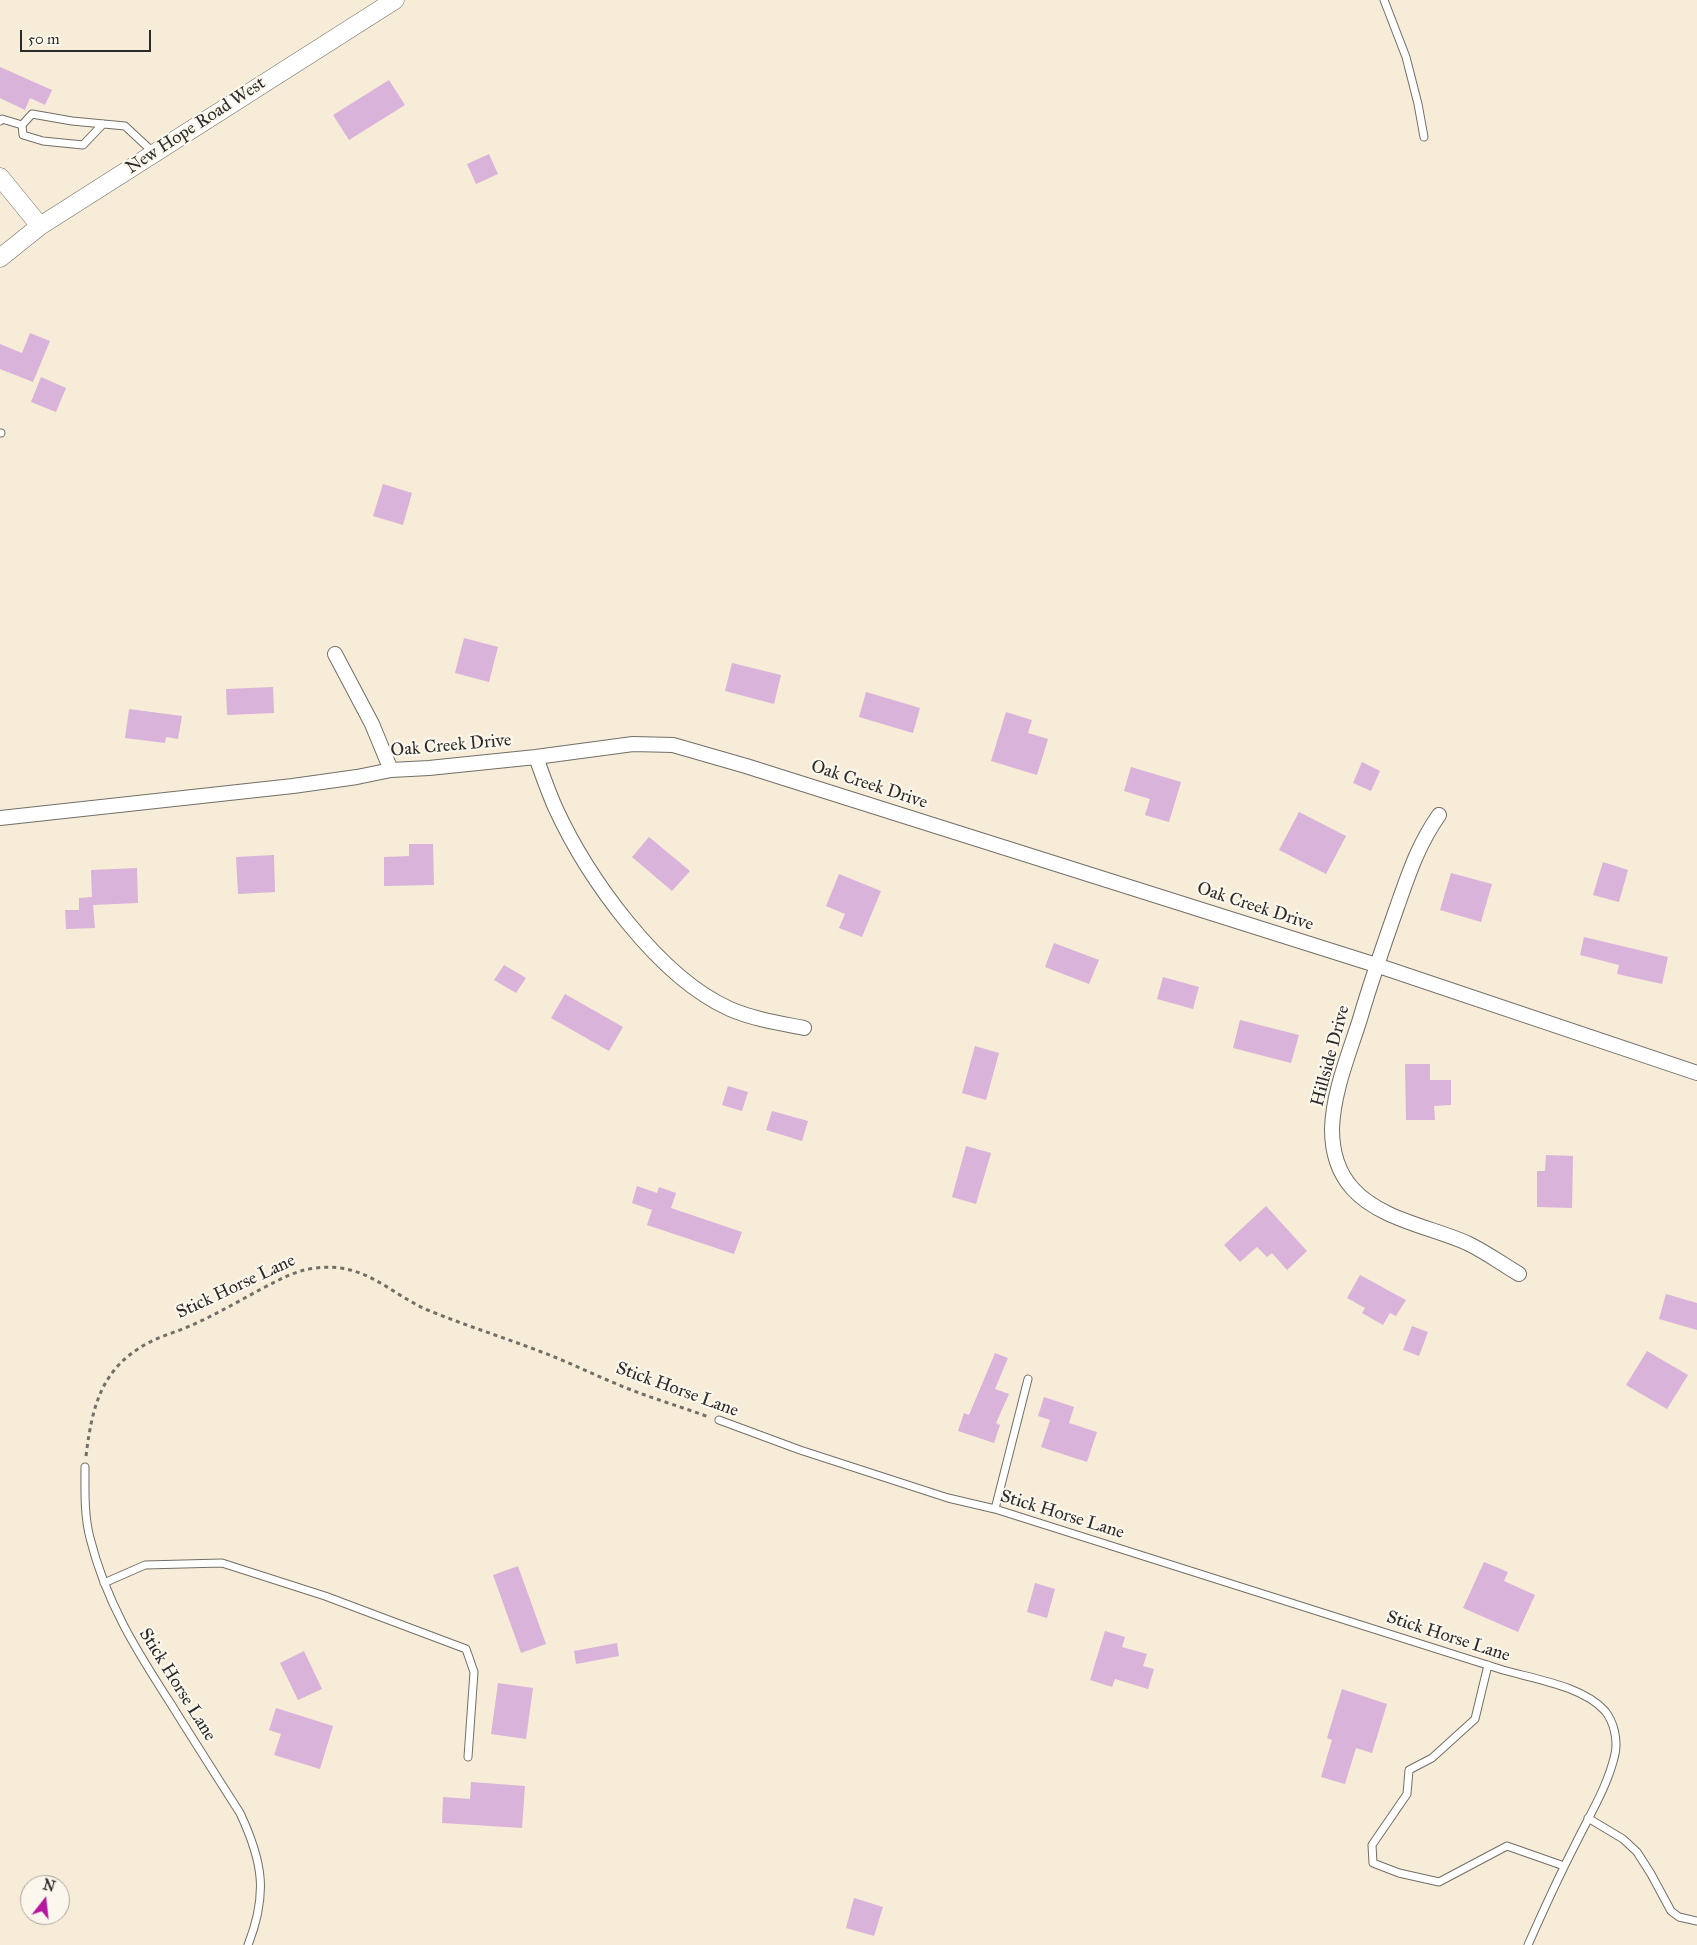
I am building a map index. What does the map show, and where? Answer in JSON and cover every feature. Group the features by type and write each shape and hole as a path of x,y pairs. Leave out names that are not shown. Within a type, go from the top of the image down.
{"street":[{"name":"New Hope Road West","path":"0,258 40,226 395,0"},
{"path":"0,177 40,226"},
{"path":"335,654 372,724 391,770"},
{"name":"Oak Creek Drive","path":"0,818 293,786 391,770 536,757 633,744 673,745 706,753 1376,965 1697,1073"},
{"path":"536,757 555,808 575,846 625,918 662,960 700,993 730,1009 756,1018 804,1028"},
{"name":"Hillside Drive","path":"1439,814 1425,835 1413,862 1376,965 1346,1061 1336,1100 1332,1128 1334,1156 1340,1170 1353,1190 1380,1210 1467,1243 1519,1274"}],"lane":[{"path":"1384,0 1406,57 1424,137"},
{"path":"22,125 32,114 125,126 154,153"},
{"path":"0,121 2,119 22,125"},
{"path":"22,125 24,135 43,142 83,145 103,124"},
{"path":"995,1509 1028,1379"},
{"name":"Stick Horse Lane","path":"719,1420 800,1450 920,1489 995,1509 1587,1697 1605,1712 1614,1727 1615,1755 1602,1789 1528,1945"},
{"name":"Stick Horse Lane","path":"85,1467 85,1506 88,1529 104,1583 117,1616 152,1675 240,1813 250,1834 260,1870 262,1896 258,1916 248,1945"},
{"path":"104,1583 145,1565 222,1563 325,1596 466,1650 474,1672 468,1758"},
{"path":"1488,1666 1475,1720 1432,1758 1409,1770 1407,1794 1372,1845 1373,1863 1399,1873 1439,1882 1507,1846 1564,1866"},
{"path":"1588,1818 1623,1839 1637,1852 1671,1911 1679,1917 1697,1922"}],"path":[{"name":"Stick Horse Lane","path":"85,1467 89,1432 96,1404 105,1382 116,1366 132,1352 150,1342 191,1325 292,1273 315,1268 337,1267 359,1272 386,1285 428,1310 558,1358 635,1391 719,1420"}],"building":[{"path":"0,67 52,90 45,105 30,98 25,110 0,98"},
{"path":"389,80 405,105 349,140 333,115"},
{"path":"489,154 498,174 476,184 467,164"},
{"path":"30,333 50,341 33,382 0,369 0,344 22,353"},
{"path":"41,377 66,388 56,412 31,402"},
{"path":"383,484 412,493 403,525 373,516"},
{"path":"464,638 498,647 489,682 455,673"},
{"path":"732,663 781,675 774,704 725,691"},
{"path":"273,687 274,713 227,715 226,689"},
{"path":"866,692 920,708 913,733 859,717"},
{"path":"129,709 182,716 178,739 166,737 165,743 125,738"},
{"path":"1006,712 1032,720 1028,733 1048,739 1037,775 991,761"},
{"path":"1362,762 1380,771 1371,791 1353,783"},
{"path":"1131,767 1181,782 1169,822 1145,815 1150,799 1124,791"},
{"path":"1299,812 1346,836 1326,874 1279,850"},
{"path":"649,837 690,871 672,891 632,857"},
{"path":"409,844 433,844 434,885 384,886 384,857 409,856"},
{"path":"274,855 275,892 238,894 236,857"},
{"path":"1603,862 1628,870 1619,902 1593,895"},
{"path":"137,868 138,903 93,905 95,928 66,929 65,910 79,910 79,898 92,897 91,870"},
{"path":"1451,873 1492,884 1481,922 1440,910"},
{"path":"839,874 881,891 862,937 839,928 845,914 826,906"},
{"path":"1584,937 1668,957 1662,984 1617,974 1619,965 1580,955"},
{"path":"1054,943 1099,960 1089,984 1045,967"},
{"path":"504,965 526,978 516,993 494,980"},
{"path":"1163,977 1199,987 1193,1009 1157,999"},
{"path":"565,994 623,1027 609,1051 551,1018"},
{"path":"1240,1020 1299,1035 1291,1063 1233,1048"},
{"path":"975,1046 999,1053 986,1100 962,1093"},
{"path":"1405,1064 1430,1064 1430,1080 1451,1080 1451,1105 1434,1106 1435,1120 1406,1120"},
{"path":"728,1086 748,1092 742,1111 722,1105"},
{"path":"772,1111 808,1121 802,1141 766,1130"},
{"path":"966,1146 991,1153 976,1204 952,1197"},
{"path":"1546,1155 1573,1156 1572,1208 1537,1207 1537,1171 1545,1171"},
{"path":"637,1186 657,1193 659,1187 676,1193 671,1208 742,1232 734,1254 647,1225 652,1210 632,1203"},
{"path":"1266,1206 1307,1251 1287,1270 1272,1253 1267,1257 1257,1247 1240,1262 1224,1245"},
{"path":"1360,1275 1406,1300 1396,1316 1390,1313 1383,1325 1362,1313 1365,1308 1347,1298"},
{"path":"1666,1294 1697,1303 1697,1330 1659,1319"},
{"path":"1412,1326 1428,1332 1419,1356 1403,1350"},
{"path":"1647,1351 1688,1375 1667,1409 1626,1385"},
{"path":"995,1353 1008,1358 995,1389 1009,1394 996,1423 1000,1425 994,1443 958,1431 964,1413 969,1415"},
{"path":"1044,1397 1074,1407 1069,1423 1097,1432 1087,1462 1041,1447 1050,1420 1038,1416"},
{"path":"1484,1562 1508,1572 1504,1581 1535,1595 1518,1632 1463,1608"},
{"path":"518,1566 546,1644 521,1653 493,1575"},
{"path":"1035,1583 1055,1589 1047,1618 1027,1612"},
{"path":"1105,1631 1125,1637 1122,1647 1147,1654 1143,1666 1154,1669 1148,1689 1115,1679 1112,1687 1090,1680"},
{"path":"617,1643 619,1656 576,1664 574,1651"},
{"path":"304,1651 322,1689 298,1700 280,1663"},
{"path":"498,1683 533,1688 526,1739 491,1734"},
{"path":"1342,1689 1387,1704 1372,1753 1356,1748 1345,1784 1321,1777 1332,1740 1327,1738"},
{"path":"276,1708 333,1726 320,1769 274,1755 281,1734 269,1730"},
{"path":"471,1782 525,1786 522,1828 442,1823 443,1797 470,1799"},
{"path":"854,1898 883,1907 874,1936 846,1928"}]}
